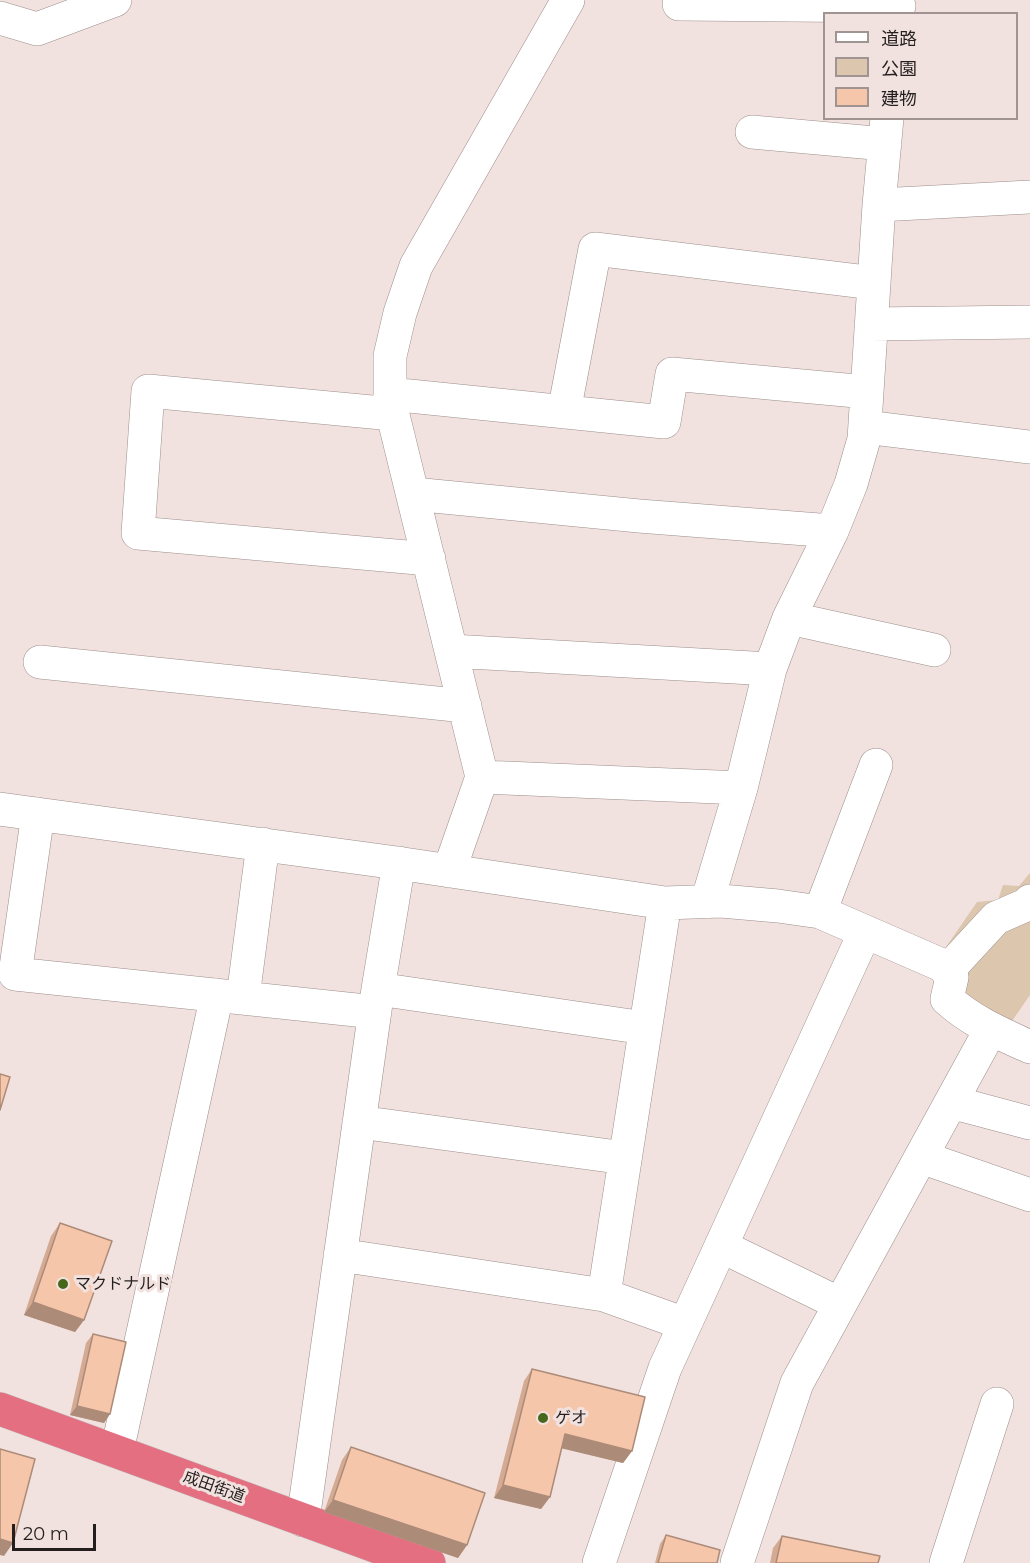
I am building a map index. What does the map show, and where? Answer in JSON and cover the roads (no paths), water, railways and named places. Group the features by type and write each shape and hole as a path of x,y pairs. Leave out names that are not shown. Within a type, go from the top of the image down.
{"highway":[{"name":"成田街道","path":"0,1409 394,1553 429,1563"}],"street":[{"path":"0,18 37,29 115,0"},
{"path":"449,871 482,777 392,404 390,356 400,313 416,266 568,0"},
{"path":"679,4 899,7"},
{"path":"706,902 741,788 770,669 789,618 832,531 864,439 886,131 752,132"},
{"path":"879,205 1030,197"},
{"path":"564,412 596,249 874,283"},
{"path":"871,324 1030,322"},
{"path":"429,560 138,533 148,392 564,412 664,422 672,374 867,392"},
{"path":"865,427 1030,447"},
{"path":"413,494 639,516 832,531"},
{"path":"789,618 934,650"},
{"path":"451,651 770,669"},
{"path":"40,662 465,706"},
{"path":"820,912 876,765"},
{"path":"482,777 741,788"},
{"path":"0,809 399,863 665,903 706,902 778,906 820,912 944,966 952,977 947,999 991,1029 1030,1047"},
{"path":"38,814 15,974 230,996 377,1001 645,1028"},
{"path":"117,1451 230,996 262,844"},
{"path":"303,1520 359,1122 399,863"},
{"path":"947,971 996,918 1026,905 1030,900"},
{"path":"604,1295 665,903"},
{"path":"599,1563 665,1368 865,932"},
{"path":"737,1563 797,1383 991,1029"},
{"path":"951,1102 1030,1123"},
{"path":"359,1122 626,1158"},
{"path":"921,1157 1030,1195"},
{"path":"721,1246 840,1304"},
{"path":"340,1255 604,1295 685,1324"},
{"path":"946,1563 997,1404"}],"place":[{"name":"マクドナルド","path":"63,1284"},
{"name":"ゲオ","path":"543,1418"}]}
